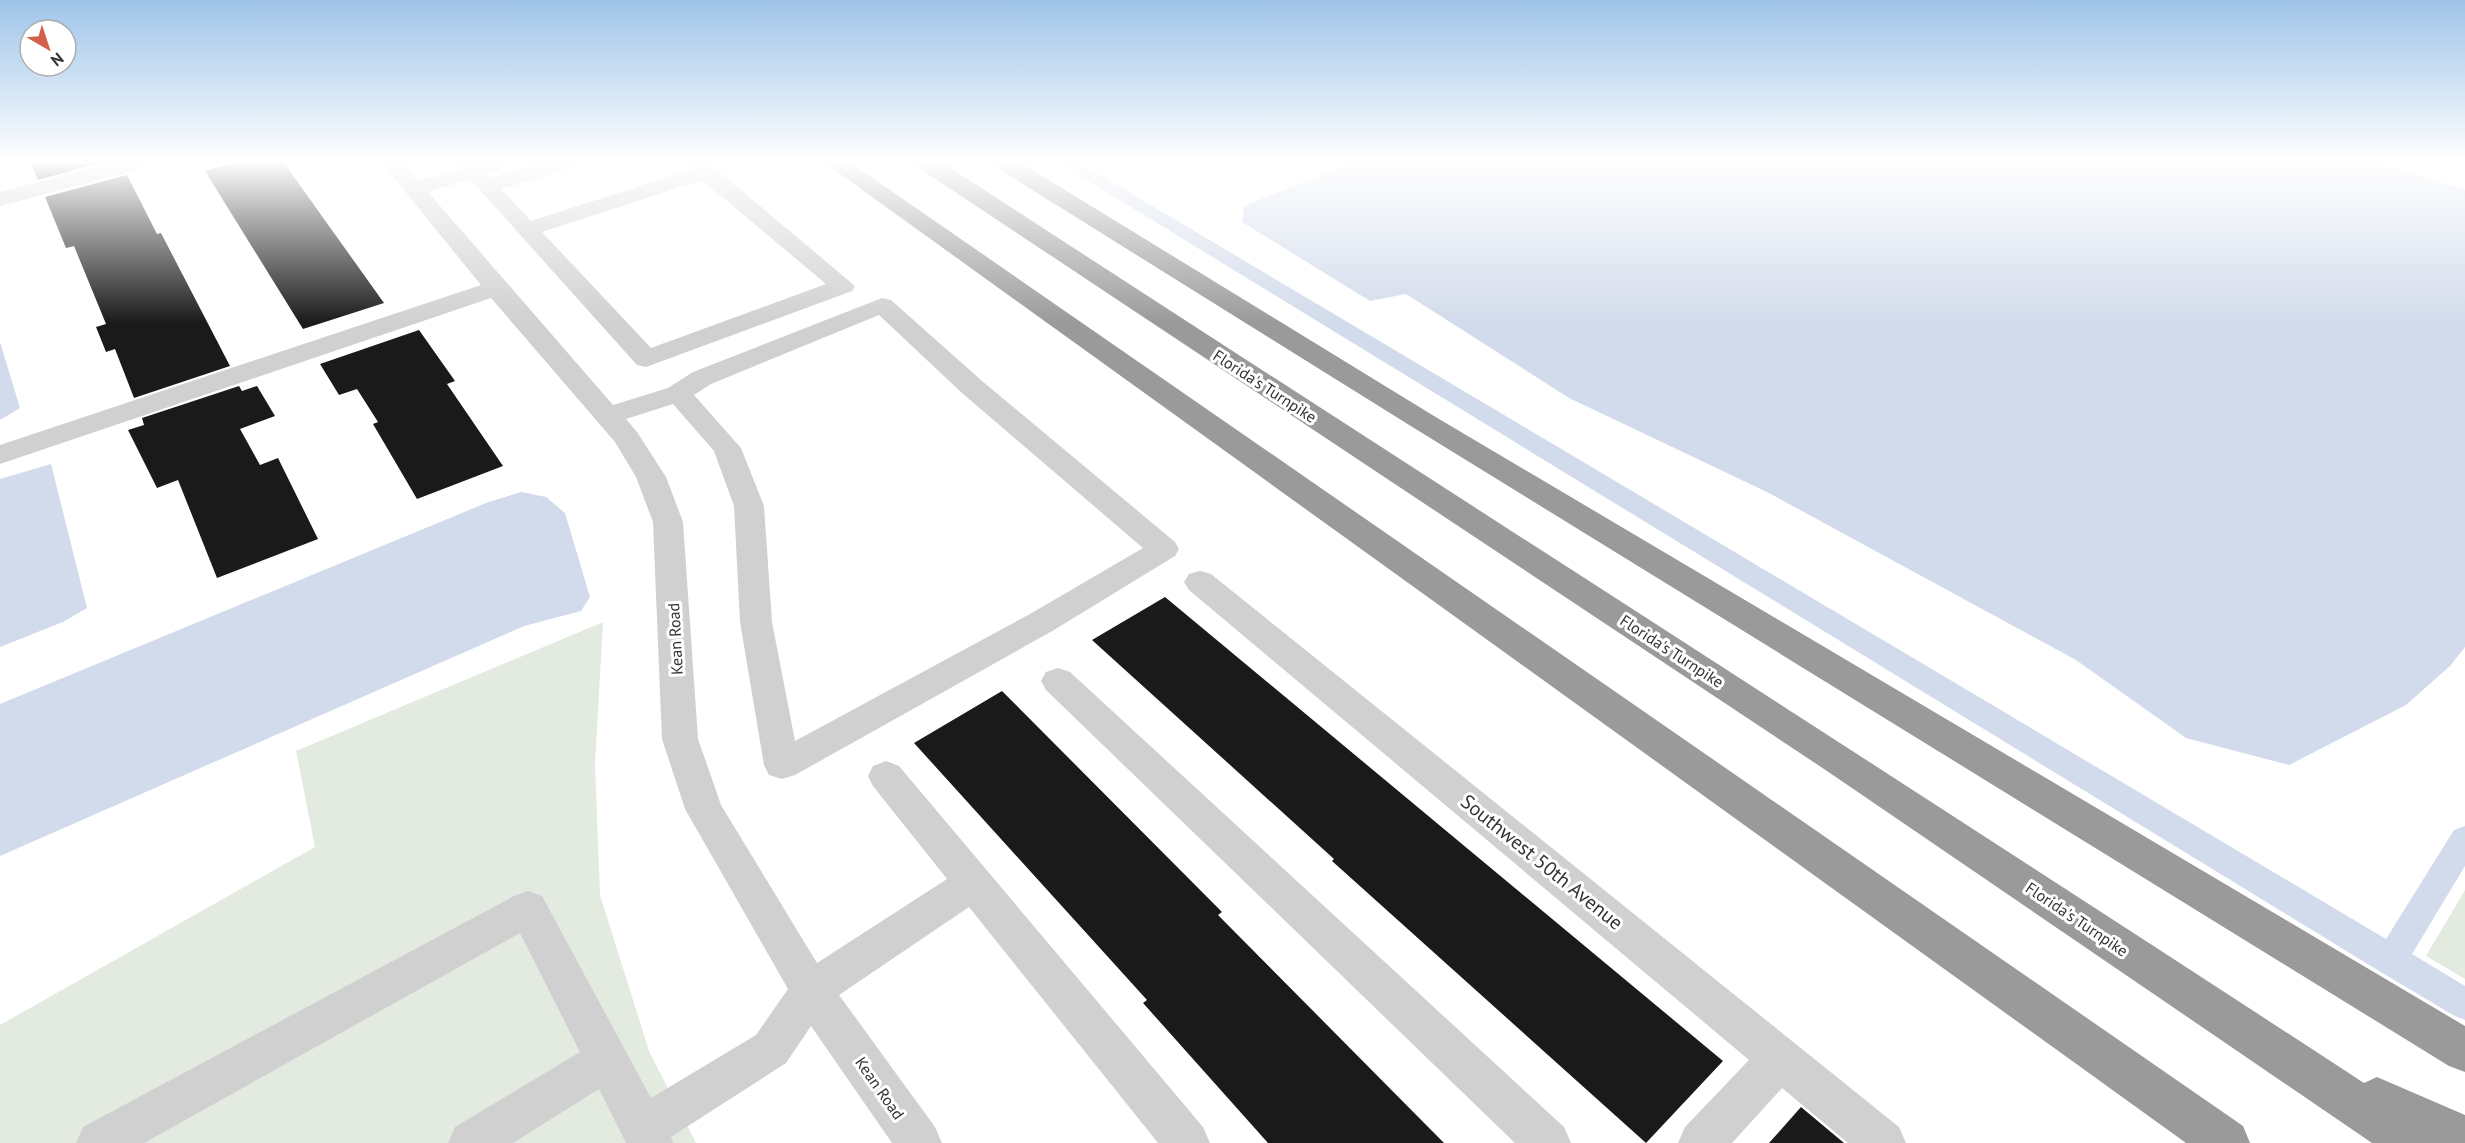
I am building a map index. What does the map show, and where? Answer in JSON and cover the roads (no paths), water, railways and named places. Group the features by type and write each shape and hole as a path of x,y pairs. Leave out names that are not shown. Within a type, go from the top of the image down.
{"highway":[{"path":"910,216 2226,1143"},
{"name":"Florida's Turnpike","path":"1007,216 1840,760 2414,1143"},
{"path":"1090,216 1414,415 2465,1051"},
{"path":"2295,1065 2465,1138"}],"street":[{"name":"Kean Road","path":"436,216 627,438 651,477 668,522 680,739 704,809 811,990 919,1143"},
{"path":"516,216 646,359 843,286 759,216"},
{"path":"528,229 564,216"},
{"path":"0,455 496,288"},
{"path":"608,416 678,394 702,378 882,305 972,387 1164,549 1042,622 782,765 756,622 749,506 727,448 678,394"},
{"name":"Southwest 50th Avenue","path":"1200,582 1884,1143"},
{"path":"1059,681 1548,1143"},
{"path":"886,776 1187,1143"},
{"path":"99,1143 528,908 647,1136 771,1049 811,990 973,883"},
{"path":"1701,1143 1780,1058"},
{"path":"471,1143 607,1060"}],"water":[{"path":"1243,216 2465,216 2465,647 2450,666 2406,705 2289,765 2186,738 2076,660 1767,492 1569,398 1406,294 1370,301 1242,222"},
{"path":"0,342 20,408 0,420"},
{"path":"51,464 87,608 63,622 0,647 0,479"},
{"path":"521,492 546,497 565,513 590,597 581,611 524,626 0,856 0,704 486,503"}],"waterway":[{"path":"1156,216 2391,960"},
{"path":"2391,960 2465,839"},
{"path":"2391,960 2465,1004"}]}
